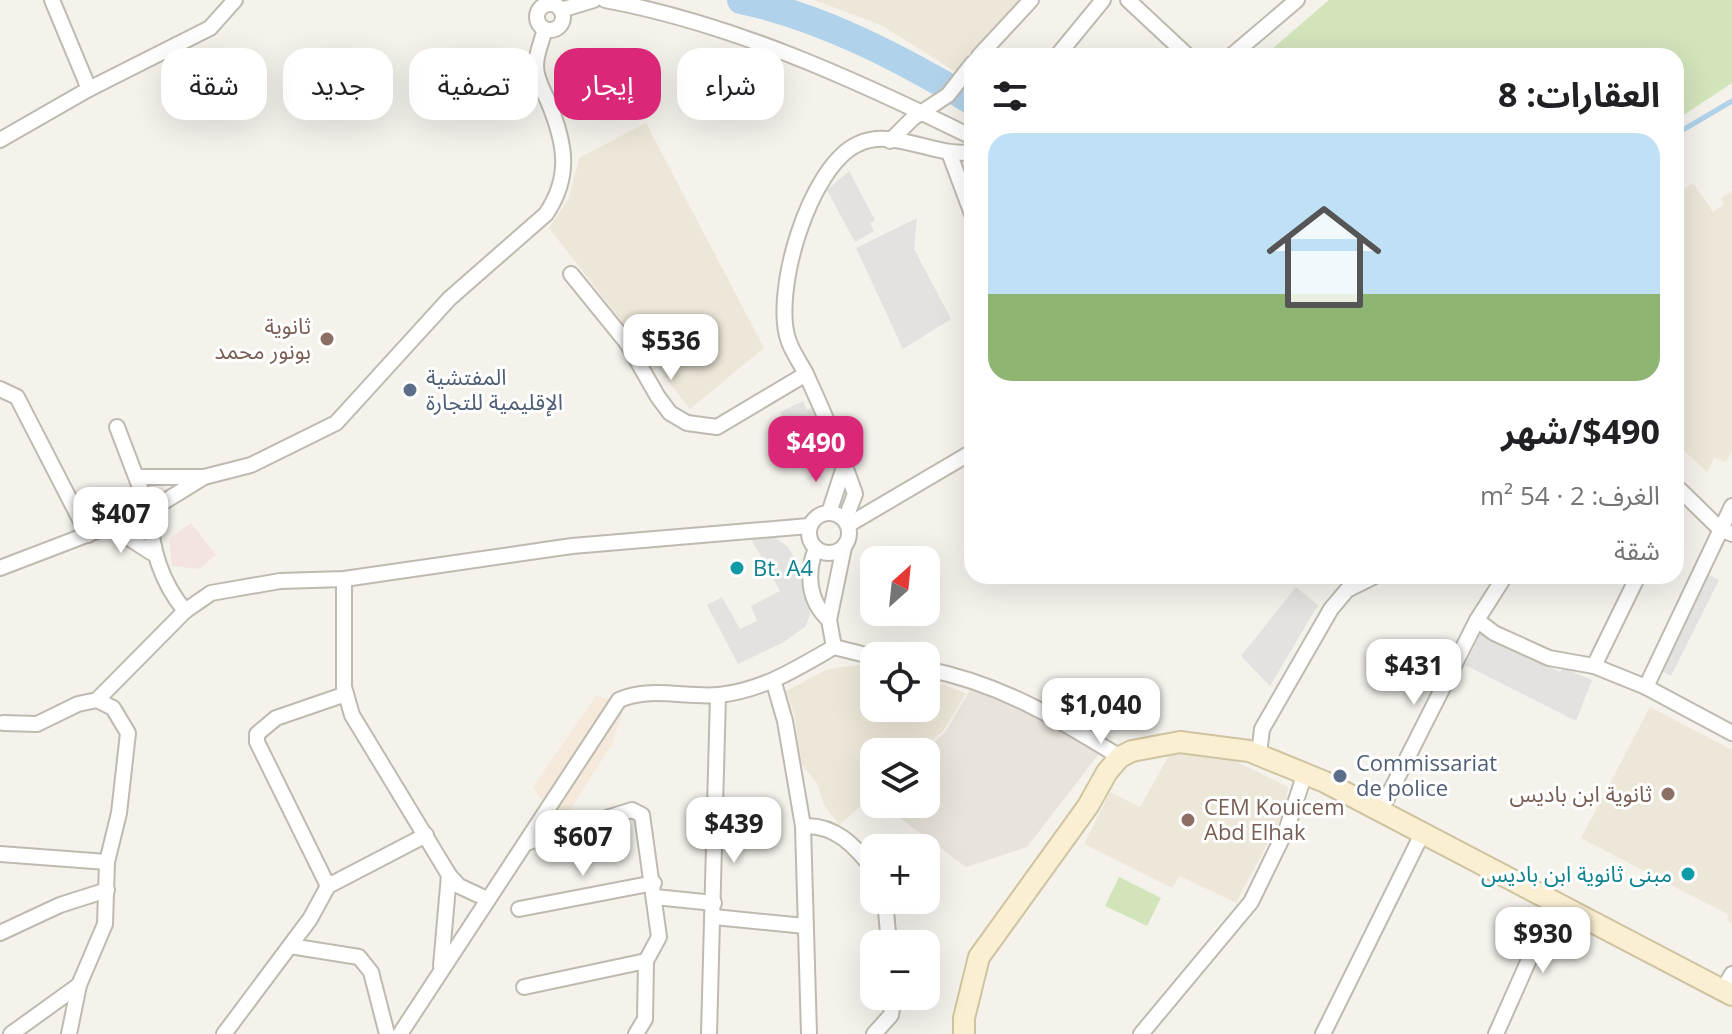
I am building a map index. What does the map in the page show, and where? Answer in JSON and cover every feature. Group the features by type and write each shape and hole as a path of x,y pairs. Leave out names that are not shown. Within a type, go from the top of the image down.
{"main road":[{"path":"964,1034 964,1018 979,957 1120,757 1152,745 1180,742 1227,745 1305,773 1729,986"}],"street":[{"path":"52,0 89,89"},
{"path":"0,140 89,89 210,28 235,0"},
{"path":"561,10 594,0"},
{"path":"605,0 709,27 809,62 964,133"},
{"path":"986,48 1031,0"},
{"path":"1064,48 1103,0"},
{"path":"1240,48 1297,0"},
{"path":"1136,2 1180,48"},
{"path":"545,29 537,21 541,3 555,5 561,10"},
{"path":"545,29 560,25 561,10"},
{"path":"137,477 204,477 251,465 282,453 336,423 449,299 546,214 557,198 566,159 561,133 538,78 538,52 545,29"},
{"path":"890,141 951,91 964,74"},
{"path":"834,647 829,620 844,547 849,539 846,523 855,494 806,374 788,340 786,314 790,273 805,212 815,190 841,155 860,142 890,141 950,155 964,153"},
{"path":"950,155 964,193"},
{"path":"571,274 627,343 670,413 687,423 717,427 806,374"},
{"path":"0,389 17,397 88,535"},
{"path":"117,427 149,511 152,553 173,596 185,611"},
{"path":"846,523 964,457"},
{"path":"829,513 845,464"},
{"path":"0,568 149,511 204,477"},
{"path":"1684,498 1726,531"},
{"path":"1646,687 1726,531 1732,506"},
{"path":"3,723 37,724 78,704 97,700 185,611 211,593 280,581 344,579 572,546 809,526 820,514 829,513 846,523"},
{"path":"110,526 152,553"},
{"path":"809,526 816,548 828,553 844,547"},
{"path":"816,548 810,565 811,587 816,608 829,620"},
{"path":"344,579 346,694 352,715 449,875 459,886 487,899"},
{"path":"1259,754 1262,729 1331,609 1347,590 1359,584"},
{"path":"1381,810 1477,620 1500,584"},
{"path":"1594,666 1634,584"},
{"path":"1477,620 1494,633 1549,658 1594,666 1646,687 1732,733"},
{"path":"400,1034 441,966 526,843 600,724 619,700 645,694 718,695 774,683 834,647 860,654"},
{"path":"940,672 967,677 1007,692 1050,713 1120,757"},
{"path":"774,683 785,721 803,826 809,1034"},
{"path":"328,886 257,742 257,734 276,718 346,694"},
{"path":"709,1034 718,695"},
{"path":"69,1034 79,985 105,924 107,862 119,813 128,733 113,708 97,700"},
{"path":"1141,1034 1251,902 1288,825 1305,773"},
{"path":"526,843 632,810 642,815 655,890 659,937 646,961 645,1019 636,1034"},
{"path":"803,826 823,825 850,843 860,854"},
{"path":"1323,1034 1422,834"},
{"path":"224,1034 290,946 328,886 426,835"},
{"path":"0,854 107,862"},
{"path":"441,966 449,875"},
{"path":"0,933 60,905 107,890"},
{"path":"519,909 655,890 714,910 805,926"},
{"path":"1496,1034 1555,901"},
{"path":"290,946 359,957 371,972 387,1034"},
{"path":"524,987 646,961"},
{"path":"11,1034 79,985"},
{"path":"874,1034 892,1010"}],"shaded area":[{"path":"814,0 1027,0 983,48 964,48 964,69 959,74 883,26"},
{"path":"646,123 764,348 690,409 549,228 569,198 579,158"},
{"path":"849,171 875,220 870,223 874,231 855,242 827,190"},
{"path":"1693,183 1713,212 1724,204 1721,198 1732,191 1732,451 1726,462 1714,458 1707,472 1684,450 1684,189"},
{"path":"917,218 914,249 951,319 903,349 856,248"},
{"path":"803,401 807,410 814,407 827,435 798,449 780,412"},
{"path":"191,523 216,555 199,569 172,566 169,539"},
{"path":"770,534 788,547 804,573 810,614 806,626 784,642 738,664 707,605 722,597 740,629 757,621 751,606 780,591 749,535"},
{"path":"1704,572 1719,580 1671,676 1658,669"},
{"path":"1296,587 1318,605 1270,686 1241,656"},
{"path":"1481,632 1560,672 1564,668 1592,680 1576,721 1465,665"},
{"path":"860,665 860,722 940,722 940,684 966,693 935,738 860,738 860,806 839,825 824,805 817,783 800,762 795,717 786,691 828,669"},
{"path":"974,683 1094,746 1098,755 1027,847 966,867 940,848 940,834 921,834 900,818 940,818 939,738"},
{"path":"596,696 618,702 622,714 612,744 559,827 533,787"},
{"name":"ثانوية ابن باديس","path":"1650,707 1732,750 1732,923 1727,920 1729,915 1581,838"},
{"name":"CEM Kouicem Abd Elhak","path":"1174,746 1221,754 1288,787 1285,810 1236,903 1180,876 1172,888 1084,844 1110,792 1140,807"}],"green space":[{"path":"1329,0 1732,0 1732,83 1684,115 1684,48 1273,48"},
{"path":"1119,877 1161,898 1147,926 1105,906"}],"waterway":[{"path":"741,0 831,28 918,70 964,96"},
{"path":"1684,129 1732,101"}],"place":[{"name":"ثانوية بونور محمد","path":"327,339"},
{"name":"المفتشية الإقليمية للتجارة","path":"410,390"},
{"name":"Bt. A4","path":"737,568"},
{"name":"Commissariat de police","path":"1340,776"},
{"name":"ثانوية ابن باديس","path":"1668,794"},
{"name":"CEM Kouicem Abd Elhak","path":"1188,820"},
{"name":"مبنى ثانوية ابن باديس","path":"1688,874"}]}
